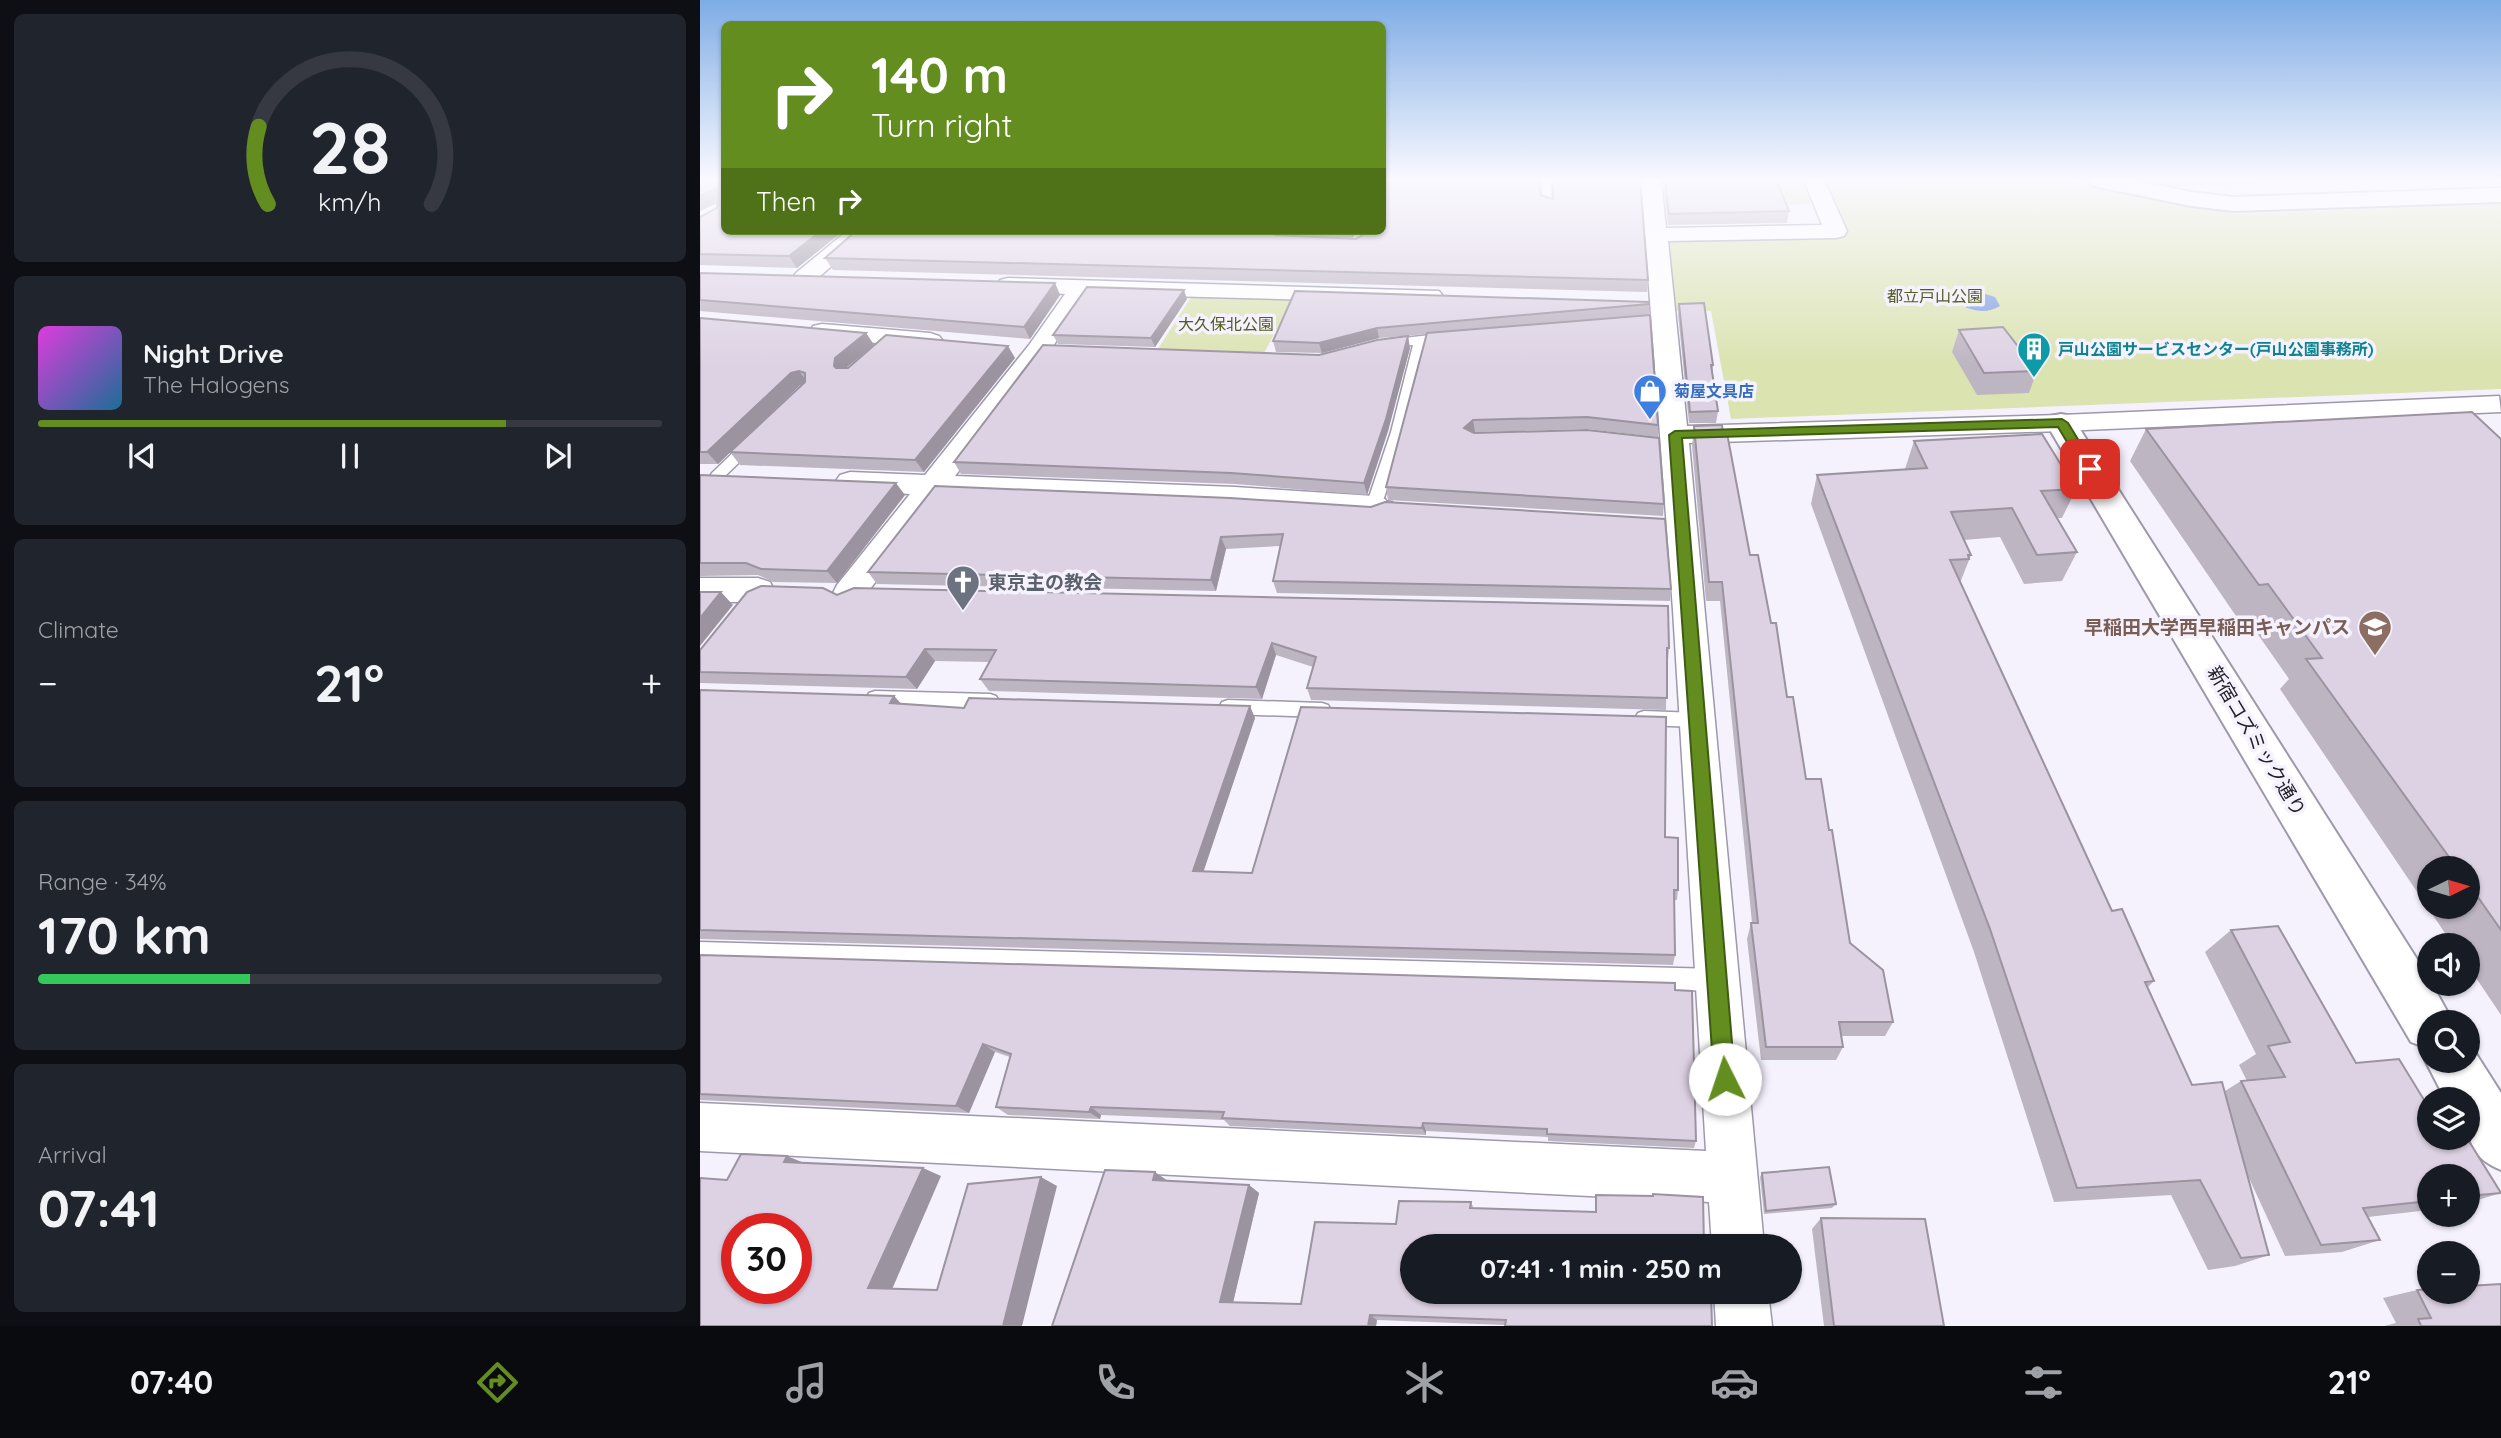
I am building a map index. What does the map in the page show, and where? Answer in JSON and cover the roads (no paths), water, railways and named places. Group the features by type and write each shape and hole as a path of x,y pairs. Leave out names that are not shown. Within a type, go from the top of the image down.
{"street":[{"path":"804,278 848,242"},
{"path":"1657,242 1654,312 1672,442 1675,523 1697,720 1737,1234"},
{"path":"778,278 832,279"},
{"path":"984,284 1458,297"},
{"path":"854,593 1081,287"},
{"path":"797,328 885,345 959,343"},
{"path":"1672,442 2500,404"},
{"name":"新宿コズミック通り","path":"2062,423 2420,1010"},
{"path":"708,475 758,478"},
{"path":"825,481 1235,497 1387,506"},
{"path":"700,590 757,597"},
{"path":"2459,1073 2501,1143"},
{"path":"700,1127 1732,1178"},
{"path":"1742,1304 1744,1326"}],"lane":[{"path":"1288,242 1311,244"},
{"path":"1368,348 1461,335"},
{"path":"1387,506 1398,432 1421,340"},
{"path":"708,475 767,428"},
{"path":"852,697 1005,701"},
{"path":"1212,707 1337,710"},
{"path":"1628,718 1697,720"},
{"path":"700,952 1717,980"}],"water":[{"path":"1982,293 1995,297 2000,306 1985,311 1976,310 1962,306 1959,300 1964,294"}],"place":[{"name":"戸山公園サービスセンター(戸山公園事務所)","path":"2034,379"},
{"name":"菊屋文具店","path":"1650,421"},
{"name":"東京主の教会","path":"963,612"},
{"name":"早稲田大学西早稲田キャンパス","path":"2375,657"}],"park label":[{"name":"都立戸山公園","path":"1935,296"},
{"name":"大久保北公園","path":"1226,324"}]}
